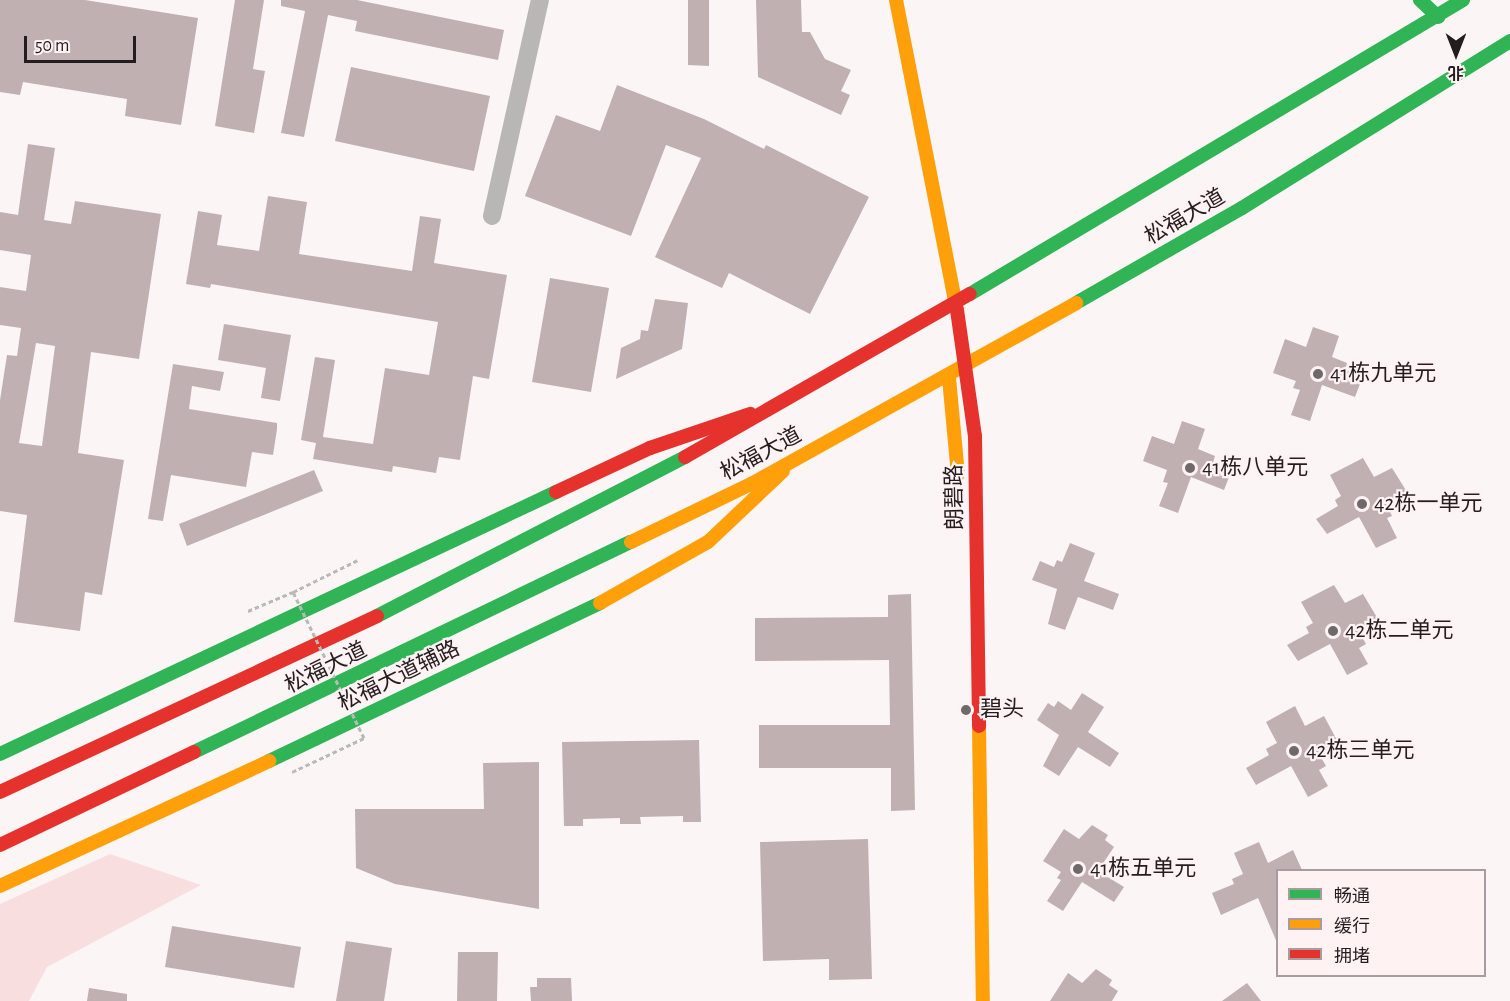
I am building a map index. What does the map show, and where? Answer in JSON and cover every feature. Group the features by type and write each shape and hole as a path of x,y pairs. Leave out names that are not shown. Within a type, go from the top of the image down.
{"main road":[{"name":"朗碧路","path":"896,0 956,303 975,436 983,1001"},
{"path":"1420,0 1438,17"},
{"name":"松福大道","path":"0,792 447,583 777,408 1464,0"},
{"name":"松福大道","path":"0,845 262,722 790,463 965,367 1242,208 1510,41"},
{"path":"903,117 943,330"},
{"name":"朗碧路","path":"946,353 958,440 958,488"},
{"path":"0,754 650,448 725,420 777,408"},
{"name":"松福大道辅路","path":"0,886 322,737 621,592 708,542 748,507 790,463"},
{"path":"0,786 26,781"}],"street":[{"path":"492,216 540,0"}],"path":[{"path":"248,611 358,560"},
{"path":"292,772 364,738 293,592"}],"shaded area":[{"path":"110,854 201,885 47,967 29,1001 0,1001 0,904"}],"building":[{"path":"0,0 85,0 198,18 181,125 125,116 127,99 23,82 20,95 0,92"},
{"path":"235,0 264,0 253,69 265,71 254,133 215,126"},
{"path":"281,0 357,0 504,30 498,60 355,31 357,21 328,15 304,137 281,133 305,11 281,6"},
{"path":"688,0 709,0 709,66 688,65"},
{"path":"756,0 801,0 802,32 810,32 825,59 851,70 841,91 850,95 841,115 758,77"},
{"path":"351,67 490,96 474,171 335,141"},
{"path":"617,85 704,119 764,149 766,145 869,197 810,314 729,273 722,288 655,257 701,158 666,145 631,236 525,196 556,115 600,131"},
{"path":"28,144 55,148 44,220 71,224 75,201 161,214 139,359 91,352 78,453 124,460 102,595 85,592 80,631 14,622 27,515 0,511 0,400 7,355 17,356 21,328 0,325 0,287 26,291 31,255 0,250 0,212 18,215","holes":["36,343 55,346 42,446 19,443"]},
{"path":"268,196 307,202 299,254 412,271 420,216 441,219 434,263 507,275 489,379 473,376 460,460 439,457 436,473 393,466 392,472 313,459 316,443 301,440 315,357 335,360 323,437 373,444 385,368 429,375 438,322 211,284 210,288 186,284 198,211 222,215 217,245 259,251"},
{"path":"550,278 609,288 591,392 532,382"},
{"path":"655,299 688,303 682,349 616,379 621,348 640,339 641,330 648,331"},
{"path":"224,324 291,335 280,401 261,398 266,368 218,360"},
{"name":"41栋九单元","path":"1313,327 1339,336 1332,357 1347,363 1345,370 1363,376 1355,397 1322,385 1310,421 1291,415 1300,390 1293,388 1296,381 1273,373 1285,339 1306,347"},
{"path":"173,364 224,372 220,391 192,386 189,409 277,423 277,429 273,455 252,452 246,487 171,475 163,521 148,519"},
{"name":"41栋八单元","path":"1182,421 1205,429 1198,449 1215,456 1212,466 1231,472 1224,490 1191,477 1178,513 1159,506 1168,483 1163,482 1167,470 1143,461 1152,436 1174,444"},
{"name":"42栋一单元","path":"1363,458 1374,477 1392,468 1407,492 1386,503 1392,516 1387,518 1397,538 1376,548 1359,517 1327,534 1316,519 1338,506 1335,500 1341,496 1330,475"},
{"path":"314,470 323,491 187,546 179,524"},
{"path":"1070,543 1095,553 1084,581 1119,594 1113,610 1078,597 1065,630 1048,624 1057,589 1032,580 1040,561 1054,567 1057,560 1062,562"},
{"name":"42栋二单元","path":"1334,585 1345,603 1363,594 1378,619 1358,630 1366,644 1359,648 1368,664 1347,675 1330,644 1298,661 1287,645 1309,633 1306,627 1313,623 1301,602"},
{"path":"911,594 915,810 891,811 891,768 759,768 759,725 890,725 889,660 755,661 755,618 888,617 888,595"},
{"path":"1082,693 1104,707 1088,732 1119,753 1110,767 1078,747 1059,776 1043,766 1059,735 1037,720 1048,703 1054,707 1058,701 1071,710"},
{"name":"42栋三单元","path":"1295,706 1305,726 1324,716 1338,742 1318,752 1326,766 1319,770 1328,786 1308,797 1291,766 1256,785 1246,768 1269,755 1266,749 1277,743 1266,722"},
{"path":"699,740 701,822 683,822 683,816 640,817 641,824 620,824 620,818 583,819 583,826 564,826 562,742"},
{"path":"539,762 539,909 395,884 356,868 355,809 484,809 483,763"},
{"name":"41栋五单元","path":"1092,825 1108,835 1105,840 1114,847 1098,871 1124,887 1114,902 1082,882 1063,911 1047,901 1061,880 1057,878 1061,872 1043,861 1064,829 1079,839"},
{"path":"868,839 872,979 829,980 829,959 763,961 760,842"},
{"path":"1259,842 1268,863 1293,850 1302,869 1276,869 1276,940 1258,898 1221,915 1212,893 1234,884 1232,879 1243,874 1234,853"},
{"path":"172,926 301,947 294,988 165,967"},
{"path":"346,941 392,948 384,1001 336,1001"},
{"path":"458,952 498,952 497,1001 457,1001"},
{"path":"1096,969 1112,980 1109,985 1118,991 1112,1001 1050,1001 1068,973 1082,983"},
{"path":"537,978 571,978 572,1001 531,1001 530,987 537,987"},
{"path":"1247,983 1261,1001 1222,1001"},
{"path":"89,988 127,994 127,1001 87,1001"}],"traffic: fast":[{"path":"1420,0 1438,17"},
{"path":"970,294 1463,0"},
{"path":"1076,303 1242,208 1510,41"},
{"path":"377,616 685,457"},
{"path":"0,754 556,492"},
{"path":"194,752 631,542"},
{"path":"269,761 600,603"}],"traffic: slow":[{"path":"896,0 957,310"},
{"path":"631,542 753,483 1076,303"},
{"path":"949,378 958,475"},
{"path":"600,603 708,542 783,471"},
{"path":"979,726 983,1001"},
{"path":"0,886 269,761"}],"traffic: jam":[{"path":"685,457 970,294"},
{"path":"957,310 975,436 979,726"},
{"path":"556,492 650,448 750,414"},
{"path":"0,792 377,616"},
{"path":"0,845 194,752"}],"place":[{"name":"41栋九单元","path":"1318,374"},
{"name":"41栋八单元","path":"1190,468"},
{"name":"42栋一单元","path":"1362,504"},
{"name":"42栋二单元","path":"1333,631"},
{"name":"碧头","path":"966,710"},
{"name":"42栋三单元","path":"1294,751"},
{"name":"41栋五单元","path":"1078,869"}]}
